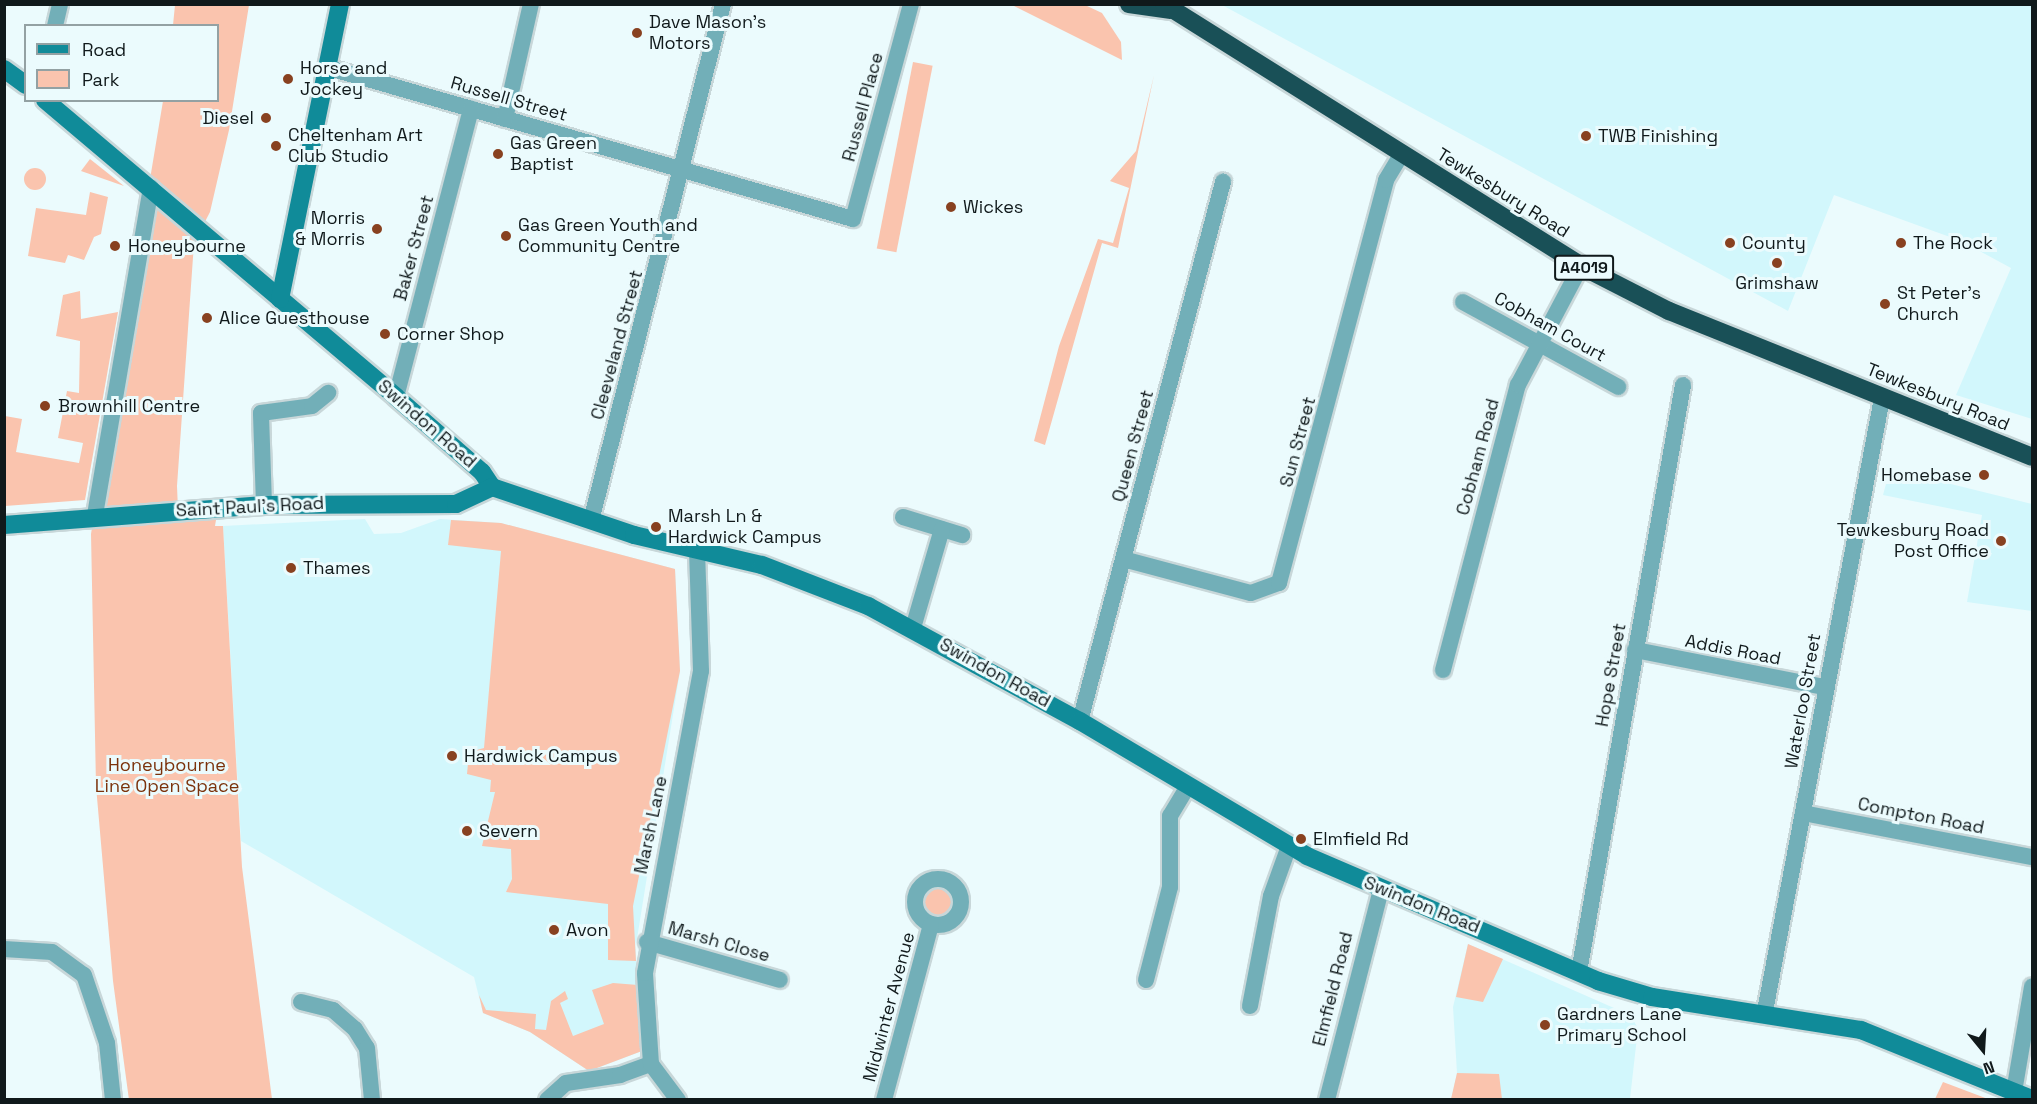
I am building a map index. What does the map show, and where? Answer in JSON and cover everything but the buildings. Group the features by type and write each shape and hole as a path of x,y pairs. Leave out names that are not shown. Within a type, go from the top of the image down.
{"highway":[{"name":"Tewkesbury Road","path":"1129,4 1167,7 1581,266 1669,311 2032,458"}],"street":[{"path":"55,24 60,4"},
{"path":"280,299 340,4"},
{"path":"505,119 531,4"},
{"name":"Cleeveland Street","path":"591,521 683,170 723,4"},
{"name":"Russell Place","path":"853,219 911,4"},
{"name":"Russell Street","path":"326,67 853,219"},
{"path":"4,69 24,84"},
{"name":"Swindon Road","path":"47,102 396,397 482,472 492,487 591,521 802,579 913,628 1080,721 1289,846 1380,889 1579,972 1643,995 1765,1011 1861,1030 2032,1099"},
{"name":"Baker Street","path":"396,397 471,109"},
{"name":"Sun Street","path":"1123,560 1251,593 1279,583 1386,180 1401,155"},
{"name":"Queen Street","path":"1080,721 1223,182"},
{"path":"95,515 151,188"},
{"name":"Cobham Road","path":"1443,670 1518,385 1581,266"},
{"name":"Cobham Court","path":"1463,302 1618,387"},
{"name":"Hope Street","path":"1579,972 1683,386"},
{"path":"264,505 261,413 312,406 328,393"},
{"name":"Waterloo Street","path":"1765,1011 1803,813 1824,687 1882,398"},
{"name":"Saint Paul's Road","path":"4,525 95,515 264,505 456,504 492,487"},
{"path":"903,517 962,535"},
{"path":"913,628 942,529"},
{"name":"Marsh Lane","path":"651,1064 647,942 701,671 697,549"},
{"name":"Addis Road","path":"1635,650 1824,687"},
{"path":"1146,980 1170,887 1170,816 1188,786"},
{"name":"Compton Road","path":"1803,813 2032,857"},
{"path":"1250,1006 1271,896 1289,846"},
{"name":"Elmfield Road","path":"1327,1100 1380,889"},
{"name":"Midwinter Avenue","path":"887,1099 931,925"},
{"name":"Marsh Close","path":"647,942 780,980"},
{"path":"4,949 52,952 84,975 107,1043 113,1100"},
{"path":"2014,1092 2032,987"},
{"path":"301,1002 333,1010 355,1029 367,1048 372,1100"},
{"path":"546,1100 566,1083 620,1075 651,1064 678,1100"}],"shaded area":[{"path":"1222,5 2032,5 2032,419 1956,395 2011,268 1961,241 1834,195 1788,311"},
{"path":"1890,469 2032,504 2032,611 1967,602 1982,515 1883,495"},
{"name":"Hardwick Campus","path":"365,519 374,534 401,533 440,519 501,523 675,569 680,671 636,945 635,940 642,1051 589,1071 530,1032 483,1013 474,977 241,841 223,526"},
{"name":"Gardners Lane Primary School","path":"1468,944 1630,1015 1638,1028 1630,1099 1451,1100 1457,1073 1453,1007"}],"green space":[{"name":"Honeybourne Line Open Space","path":"175,5 249,5 229,130 210,212 194,243 177,486 178,510 218,508 215,526 223,526 242,867 272,1099 129,1100 113,981 96,786 91,534 163,102 219,102 219,24 173,24"},
{"path":"1012,5 1085,5 1102,13 1121,42 1122,60"},
{"path":"913,62 933,66 896,252 877,249"},
{"path":"1154,75 1118,248 1102,243 1045,445 1034,441 1059,346 1098,239 1113,243 1129,188 1110,181 1136,151"},
{"path":"90,159 124,186 81,171"},
{"path":"35,168 43,171 46,179 43,187 35,190 27,187 24,179 27,171"},
{"path":"90,192 108,197 101,234 94,237 84,260 68,255 65,263 28,256 36,208 86,215"},
{"path":"80,291 81,319 118,312 85,500 5,506 5,416 22,419 16,452 79,463 83,443 58,438 67,391 79,393 80,341 56,336 63,295"},
{"path":"451,520 501,523 675,569 680,671 633,906 636,961 608,960 608,904 506,892 512,879 511,849 482,846 495,792 490,792 491,780 467,774 469,752 484,748 501,551 448,545"},
{"path":"938,881 953,887 959,902 953,917 938,923 923,917 917,902 923,887"},
{"path":"1468,944 1503,959 1483,1002 1456,997"},
{"path":"613,983 638,985 642,1051 589,1071 530,1032 483,1013 479,995 486,1010 536,1014 535,1029 546,1030 551,1001 565,991 568,999 560,1003 573,1036 604,1024 592,990"},
{"path":"1457,1073 1499,1074 1502,1099 1451,1099"},
{"path":"1943,1082 1988,1099 1935,1099"}],"place":[{"name":"Dave Mason's Motors","path":"637,33"},
{"name":"Horse and Jockey","path":"288,79"},
{"name":"Diesel","path":"266,118"},
{"name":"TWB Finishing","path":"1586,136"},
{"name":"Cheltenham Art Club Studio","path":"276,146"},
{"name":"Gas Green Baptist","path":"498,154"},
{"name":"Wickes","path":"951,207"},
{"name":"Morris & Morris","path":"377,229"},
{"name":"Gas Green Youth and Community Centre","path":"506,236"},
{"name":"County","path":"1730,243"},
{"name":"The Rock","path":"1901,243"},
{"name":"Honeybourne","path":"115,246"},
{"name":"Grimshaw","path":"1777,263"},
{"name":"St Peter's Church","path":"1885,304"},
{"name":"Alice Guesthouse","path":"207,318"},
{"name":"Corner Shop","path":"385,334"},
{"name":"Brownhill Centre","path":"45,406"},
{"name":"Homebase","path":"1984,475"},
{"name":"Marsh Ln & Hardwick Campus","path":"656,527"},
{"name":"Tewkesbury Road Post Office","path":"2001,541"},
{"name":"Thames","path":"291,568"},
{"name":"Hardwick Campus","path":"452,756"},
{"name":"Severn","path":"467,831"},
{"name":"Elmfield Rd","path":"1301,839"},
{"name":"Avon","path":"554,930"},
{"name":"Gardners Lane Primary School","path":"1545,1025"}]}
